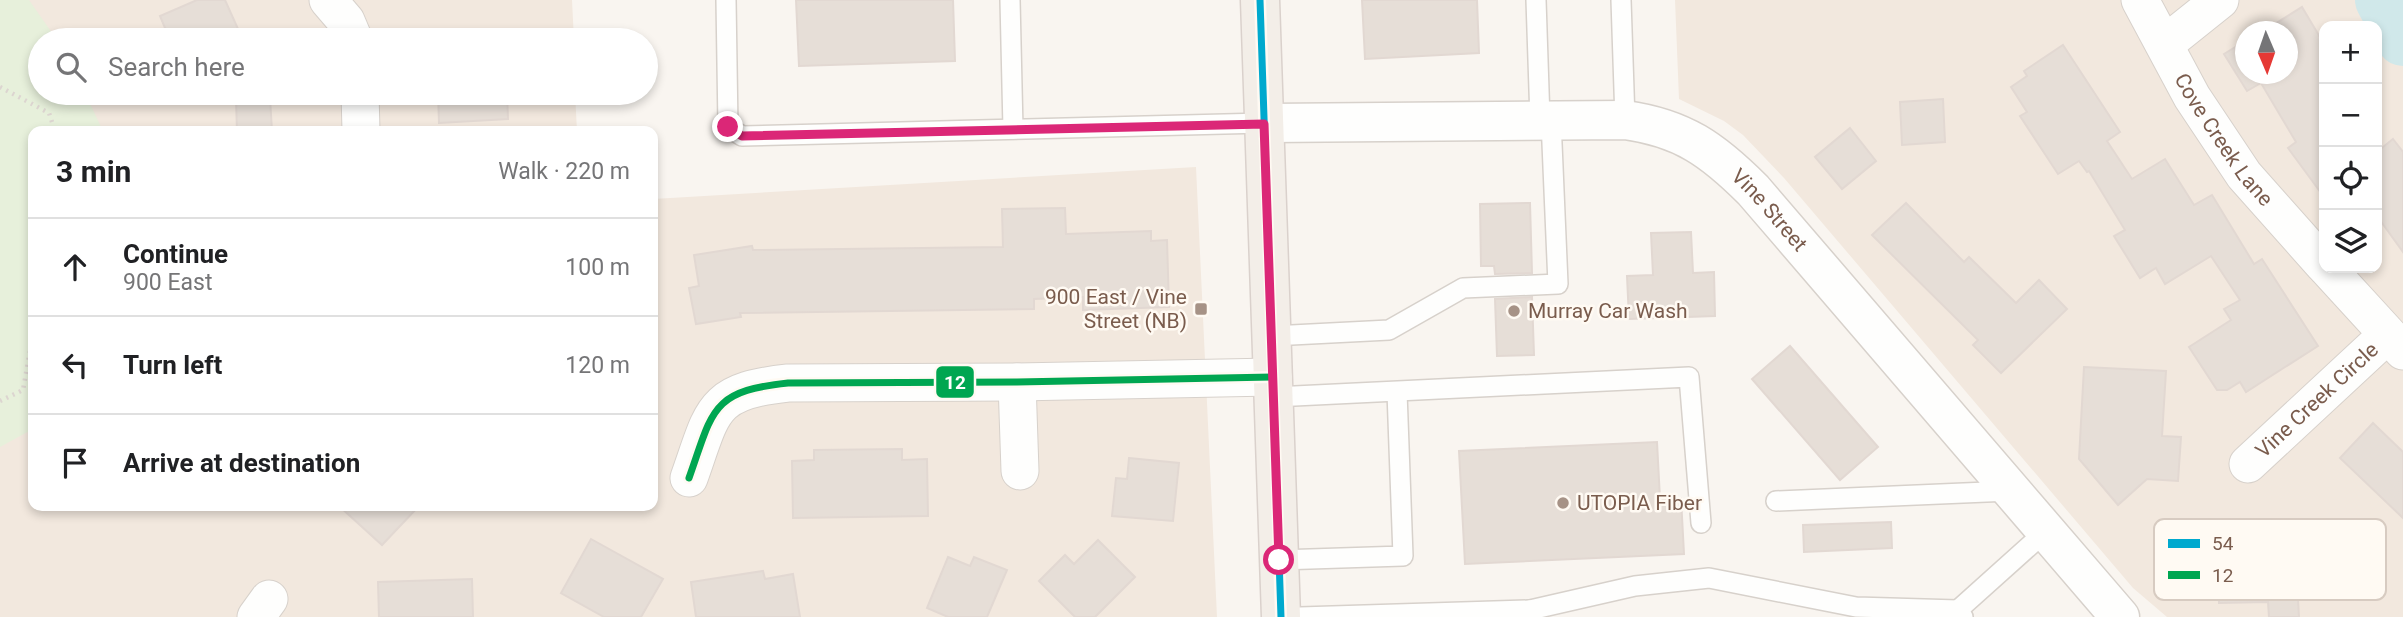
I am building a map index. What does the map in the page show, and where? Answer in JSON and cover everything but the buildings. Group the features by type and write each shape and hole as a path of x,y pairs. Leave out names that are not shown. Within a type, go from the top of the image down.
{"main road":[{"path":"1260,0 1281,617"}],"street":[{"path":"328,0 349,28"},
{"name":"Cove Creek Lane","path":"2140,0 2192,97 2244,175 2319,259"},
{"path":"2165,44 2220,0"},
{"path":"360,105 361,126"},
{"name":"Vine Street","path":"1264,124 1625,120 1678,132 1701,144 1753,190 2120,617"},
{"name":"Cove Creek Lane","path":"2331,273 2395,343"},
{"name":"Vine Creek Circle","path":"2248,464 2395,343"},
{"path":"1017,382 1020,471"},
{"path":"689,478 710,417 727,398 754,387 788,383 1017,382 1273,387"}],"lane":[{"path":"726,0 728,127 742,136 1264,124"},
{"path":"1010,0 1013,129"},
{"path":"1272,336 1389,330 1463,288 1558,284 1535,0"},
{"path":"1621,0 1625,120"},
{"path":"1273,387 1397,392 1689,377 1701,523"},
{"path":"1279,560 1403,555 1397,392"},
{"path":"1776,501 2011,491"},
{"path":"1300,617 1530,613 1635,586 1709,578 1856,607 1960,613 2045,532"}],"path":[{"path":"0,87 28,102"},
{"path":"35,105 50,113 54,126"},
{"path":"0,401 23,390 28,362"}],"shaded area":[{"path":"0,0 572,0 573,28 28,28 28,105 576,105 577,126 28,126 28,511 658,511 658,199 1196,167 1217,617 0,617"},
{"path":"1675,0 2403,0 2403,617 2167,617 2133,588 1784,178 1743,135 1724,121 1679,99"}],"green space":[{"path":"0,0 29,0 49,28 28,28 28,105 91,105 101,126 28,126 28,432 0,447"}],"waterway":[{"path":"2382,0 2403,39"}],"transit line":[{"name":"54","path":"1260,0 1281,617"},
{"name":"12","path":"689,478 710,421 718,408 743,392 762,387 788,383 1273,377"}],"place":[{"name":"900 East / Vine Street (NB)","path":"1201,309"},
{"name":"Murray Car Wash","path":"1514,311"},
{"name":"UTOPIA Fiber","path":"1563,503"}],"route":[{"path":"728,127 742,136 1264,124 1279,560"}]}
